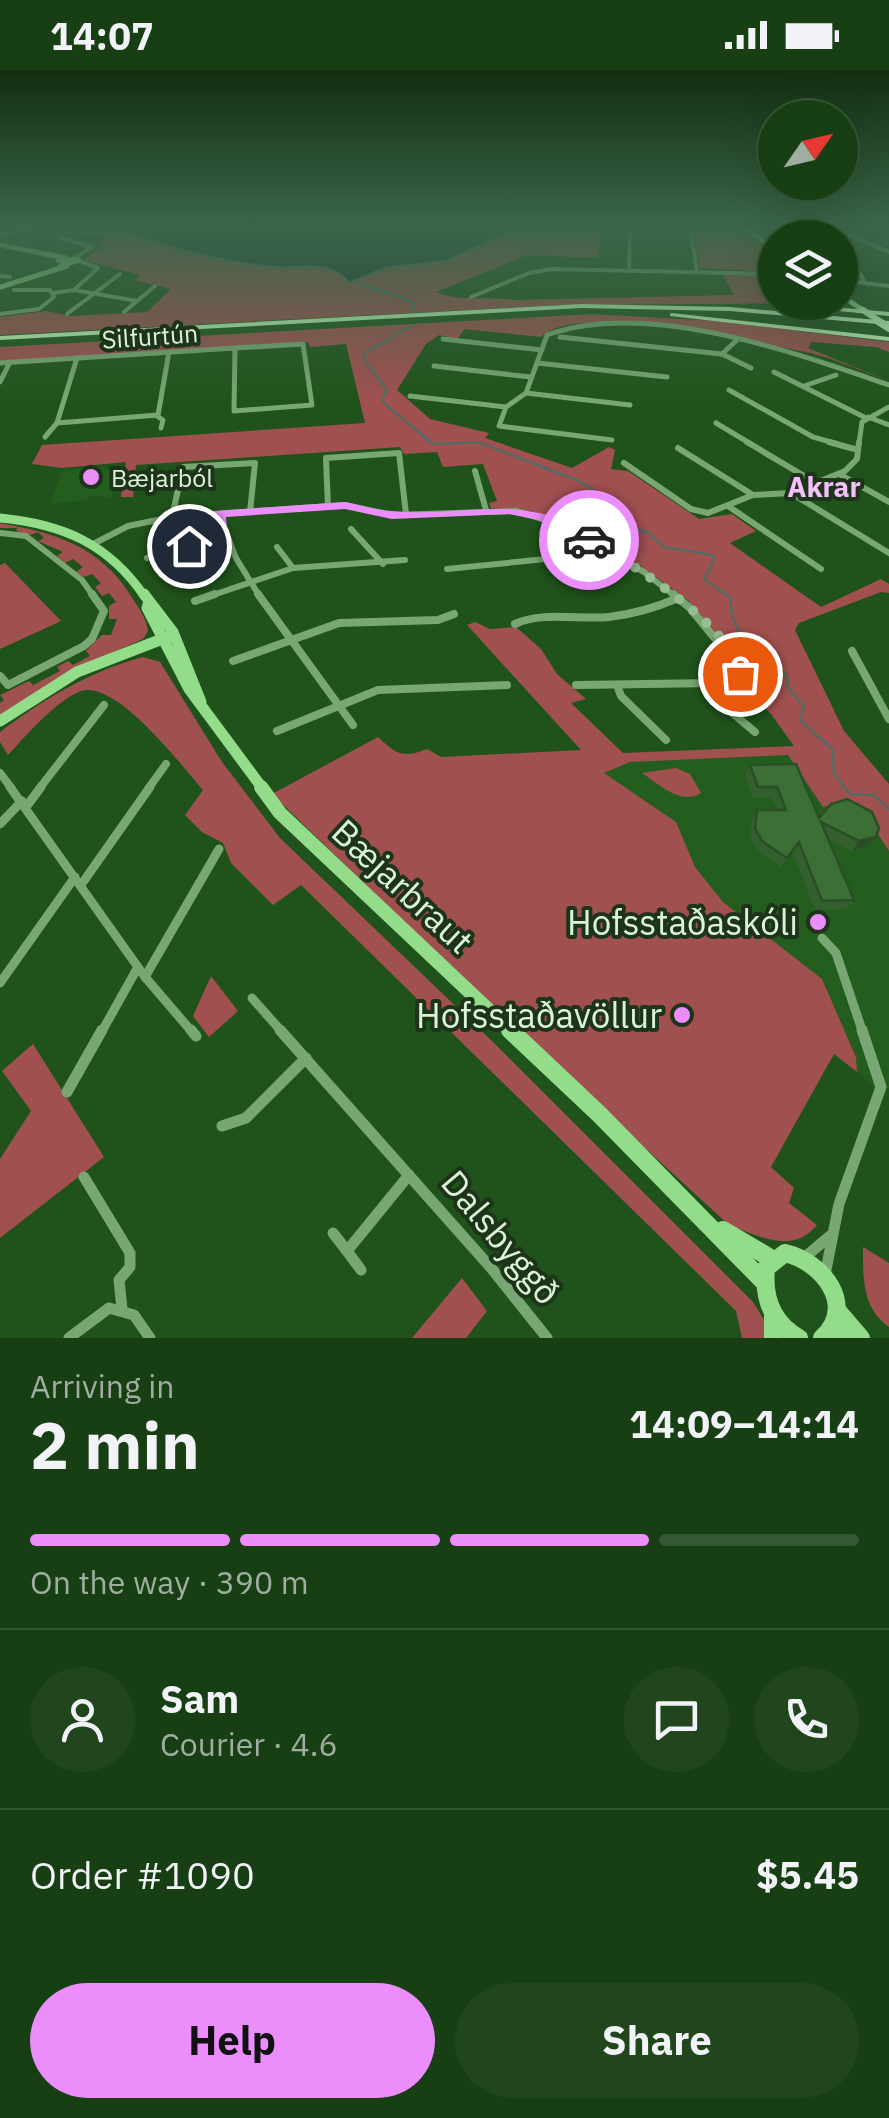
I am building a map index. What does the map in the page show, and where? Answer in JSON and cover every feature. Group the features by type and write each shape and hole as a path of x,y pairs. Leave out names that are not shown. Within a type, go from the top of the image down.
{"main road":[{"path":"0,341 758,304"},
{"path":"639,309 749,316 889,332"},
{"path":"639,309 870,338 889,332"},
{"path":"858,311 889,314"},
{"path":"864,313 889,332"}],"street":[{"path":"74,290 79,285"},
{"path":"66,314 104,285"},
{"path":"470,297 500,285"},
{"path":"124,312 155,286"},
{"path":"14,290 74,290 137,301"},
{"path":"0,314 44,306 54,299 54,293"},
{"path":"858,310 864,313"},
{"path":"612,440 499,426 506,407 526,393 547,335 564,327 649,327 738,339 810,358 887,385"},
{"path":"560,337 722,354 751,368"},
{"path":"443,339 542,350"},
{"path":"722,354 738,339"},
{"name":"Silfurtún","path":"0,363 302,344 310,407"},
{"path":"235,348 236,412"},
{"path":"157,416 169,352"},
{"path":"45,437 58,423 77,358"},
{"path":"0,382 10,362"},
{"path":"536,363 668,377"},
{"path":"434,366 531,377"},
{"path":"774,372 889,425"},
{"path":"804,386 836,375"},
{"path":"729,390 813,437 858,450"},
{"path":"526,393 630,405"},
{"path":"410,396 506,407"},
{"path":"227,418 236,412 310,407 319,412"},
{"path":"624,463 696,512 708,513 753,495 791,493 839,474 855,462 859,427 867,418 889,407"},
{"path":"58,423 157,416 163,420 161,428"},
{"path":"716,423 816,483"},
{"path":"678,448 753,495"},
{"path":"328,506 326,458 399,454 406,514"},
{"path":"172,517 183,468 255,463 250,512"},
{"path":"474,471 486,510"},
{"path":"839,474 889,502"},
{"path":"791,493 889,554"},
{"path":"96,543 128,526 172,517 328,506 406,514 486,510 534,515 632,564 678,598 740,669 737,679 704,683 576,686"},
{"path":"728,506 821,568"},
{"path":"219,514 224,538 353,726"},
{"name":"Bæjarbraut","path":"0,518 52,526 96,543 120,562 199,685 201,702 239,760 300,833 710,1223 764,1281 773,1316 772,1338"},
{"path":"352,529 383,564"},
{"path":"0,533 20,534 42,549 82,580 104,611 84,646 4,687 0,676"},
{"path":"146,558 224,538"},
{"path":"447,569 468,564 548,562 580,550 590,540"},
{"path":"278,547 293,568"},
{"path":"195,601 293,568 404,560"},
{"path":"515,624 528,618 633,614 678,598"},
{"path":"233,660 340,623 438,620 454,614"},
{"path":"0,721 77,672 168,637"},
{"path":"852,651 889,719"},
{"path":"704,683 706,691 755,732"},
{"path":"617,684 622,696 666,740"},
{"path":"276,732 378,690 506,685"},
{"path":"0,824 24,804 104,705"},
{"path":"0,983 166,764"},
{"path":"0,773 142,972 196,1036"},
{"path":"66,1092 219,849"},
{"path":"822,938 836,953 880,1086 830,1236 826,1275 837,1310 861,1338"},
{"name":"Dalsbyggð","path":"252,998 547,1338"},
{"path":"222,1126 246,1118 306,1058"},
{"name":"Dalsbyggð","path":"347,1251 409,1175"},
{"path":"84,1177 130,1253 130,1266 119,1280 122,1309"},
{"name":"Bæjarbraut","path":"710,1223 772,1259"},
{"path":"333,1233 361,1270"},
{"path":"805,1256 830,1236"},
{"path":"764,1281 772,1259 785,1253 805,1256 826,1275"},
{"path":"69,1338 99,1312 122,1309 134,1315 150,1338"},
{"path":"832,1336 837,1310"},
{"path":"773,1316 799,1338"}],"shaded area":[{"path":"156,285 453,285 436,292 455,297 513,300 734,295 729,285 758,285 758,304 559,305 0,335 0,317 47,311 69,316 147,312 171,289"},
{"path":"591,314 718,321 889,342 889,352 876,347 812,342 808,348 889,381 811,353 665,327 589,323 560,327 541,337 464,329 458,339 439,335 426,344 397,390 430,419 489,433 485,438 572,468 609,447 615,450 611,469 628,471 699,519 732,514 756,531 730,543 821,607 881,579 889,584 889,593 881,592 799,623 795,630 844,731 889,784 889,851 872,825 840,803 823,807 788,755 630,762 604,773 676,822 695,867 723,902 822,979 856,1057 857,1072 834,1054 771,1167 794,1188 789,1203 817,1225 797,1239 775,1240 729,1225 501,1016 272,794 378,737 400,753 427,749 441,757 581,750 467,625 475,622 490,629 516,627 541,649 557,674 586,699 571,703 623,753 794,746 749,692 755,680 689,601 631,559 560,522 530,511 491,508 489,503 497,501 483,464 443,467 437,452 404,454 400,447 136,465 133,497 121,497 126,462 62,468 32,464 42,445 365,423 346,344 310,347 308,342 0,362 0,347"},
{"name":"Bæjarból","path":"124,469 119,490 113,490 112,497 88,496 87,500 51,503 62,470"},
{"path":"0,523 39,532 57,537 90,554 119,579 141,612 148,631 143,639 64,674 0,716 0,703 4,700 0,695 29,681 33,685 60,671 57,667 68,661 73,665 90,656 86,651 102,635 111,635 117,619 109,619 109,606 116,602 109,593 102,596 95,587 101,583 92,574 84,577 76,572 83,567 73,559 65,563 57,556 63,552 38,541 44,538 38,532 31,535 16,531 17,528 0,528"},
{"path":"5,563 61,621 0,649 0,565"},
{"path":"143,657 160,662 222,762 280,838 492,1041 753,1302 766,1323 767,1338 742,1338 736,1311 301,885 273,905 231,863 223,843 202,832 185,815 203,790 133,714 100,692 76,693 44,717 8,755 0,742 0,732 86,678"},
{"name":"Hofsstaðaskóli","path":"788,755 823,806 840,803 872,825 889,851 889,1088 874,1088 857,1072 856,1056 822,979 723,902 695,867 675,822 603,773 630,762"},
{"path":"676,768 690,774 701,793 678,795 642,773"},
{"path":"211,976 238,1011 209,1037 193,1016"},
{"path":"33,1044 104,1157 0,1238 0,1159 31,1111 2,1071"},
{"path":"863,1247 889,1263 889,1327 869,1302"},
{"path":"462,1278 487,1311 466,1338 412,1338"}],"building":[{"name":"Hofsstaðaskóli","path":"796,764 819,818 831,804 847,799 872,812 879,828 876,837 859,841 821,822 854,900 822,901 799,842 787,858 763,842 755,829 757,810 786,810 777,787 758,787 750,765"}],"waterway":[{"path":"364,285 412,302 415,304 410,312"},
{"path":"413,325 366,352 364,360 387,390 382,400 387,406 433,444 478,442 579,481 622,508 622,515 604,520 649,533 664,547 712,555 714,559 705,580 731,598 735,623 747,643 787,675 788,687 804,707 800,720 833,750 834,774 850,794 874,795 889,809"}],"way so far":[{"path":"589,540 644,572 690,608 738,664 740,674"}],"place":[{"name":"Bæjarból","path":"91,477"},
{"name":"Hofsstaðaskóli","path":"818,922"},
{"name":"Hofsstaðavöllur","path":"682,1015"}],"district":[{"name":"Akrar","path":"824,486"}],"route":[{"path":"189,546 224,538 219,514 345,506 392,515 509,510 542,518 589,540"}]}
